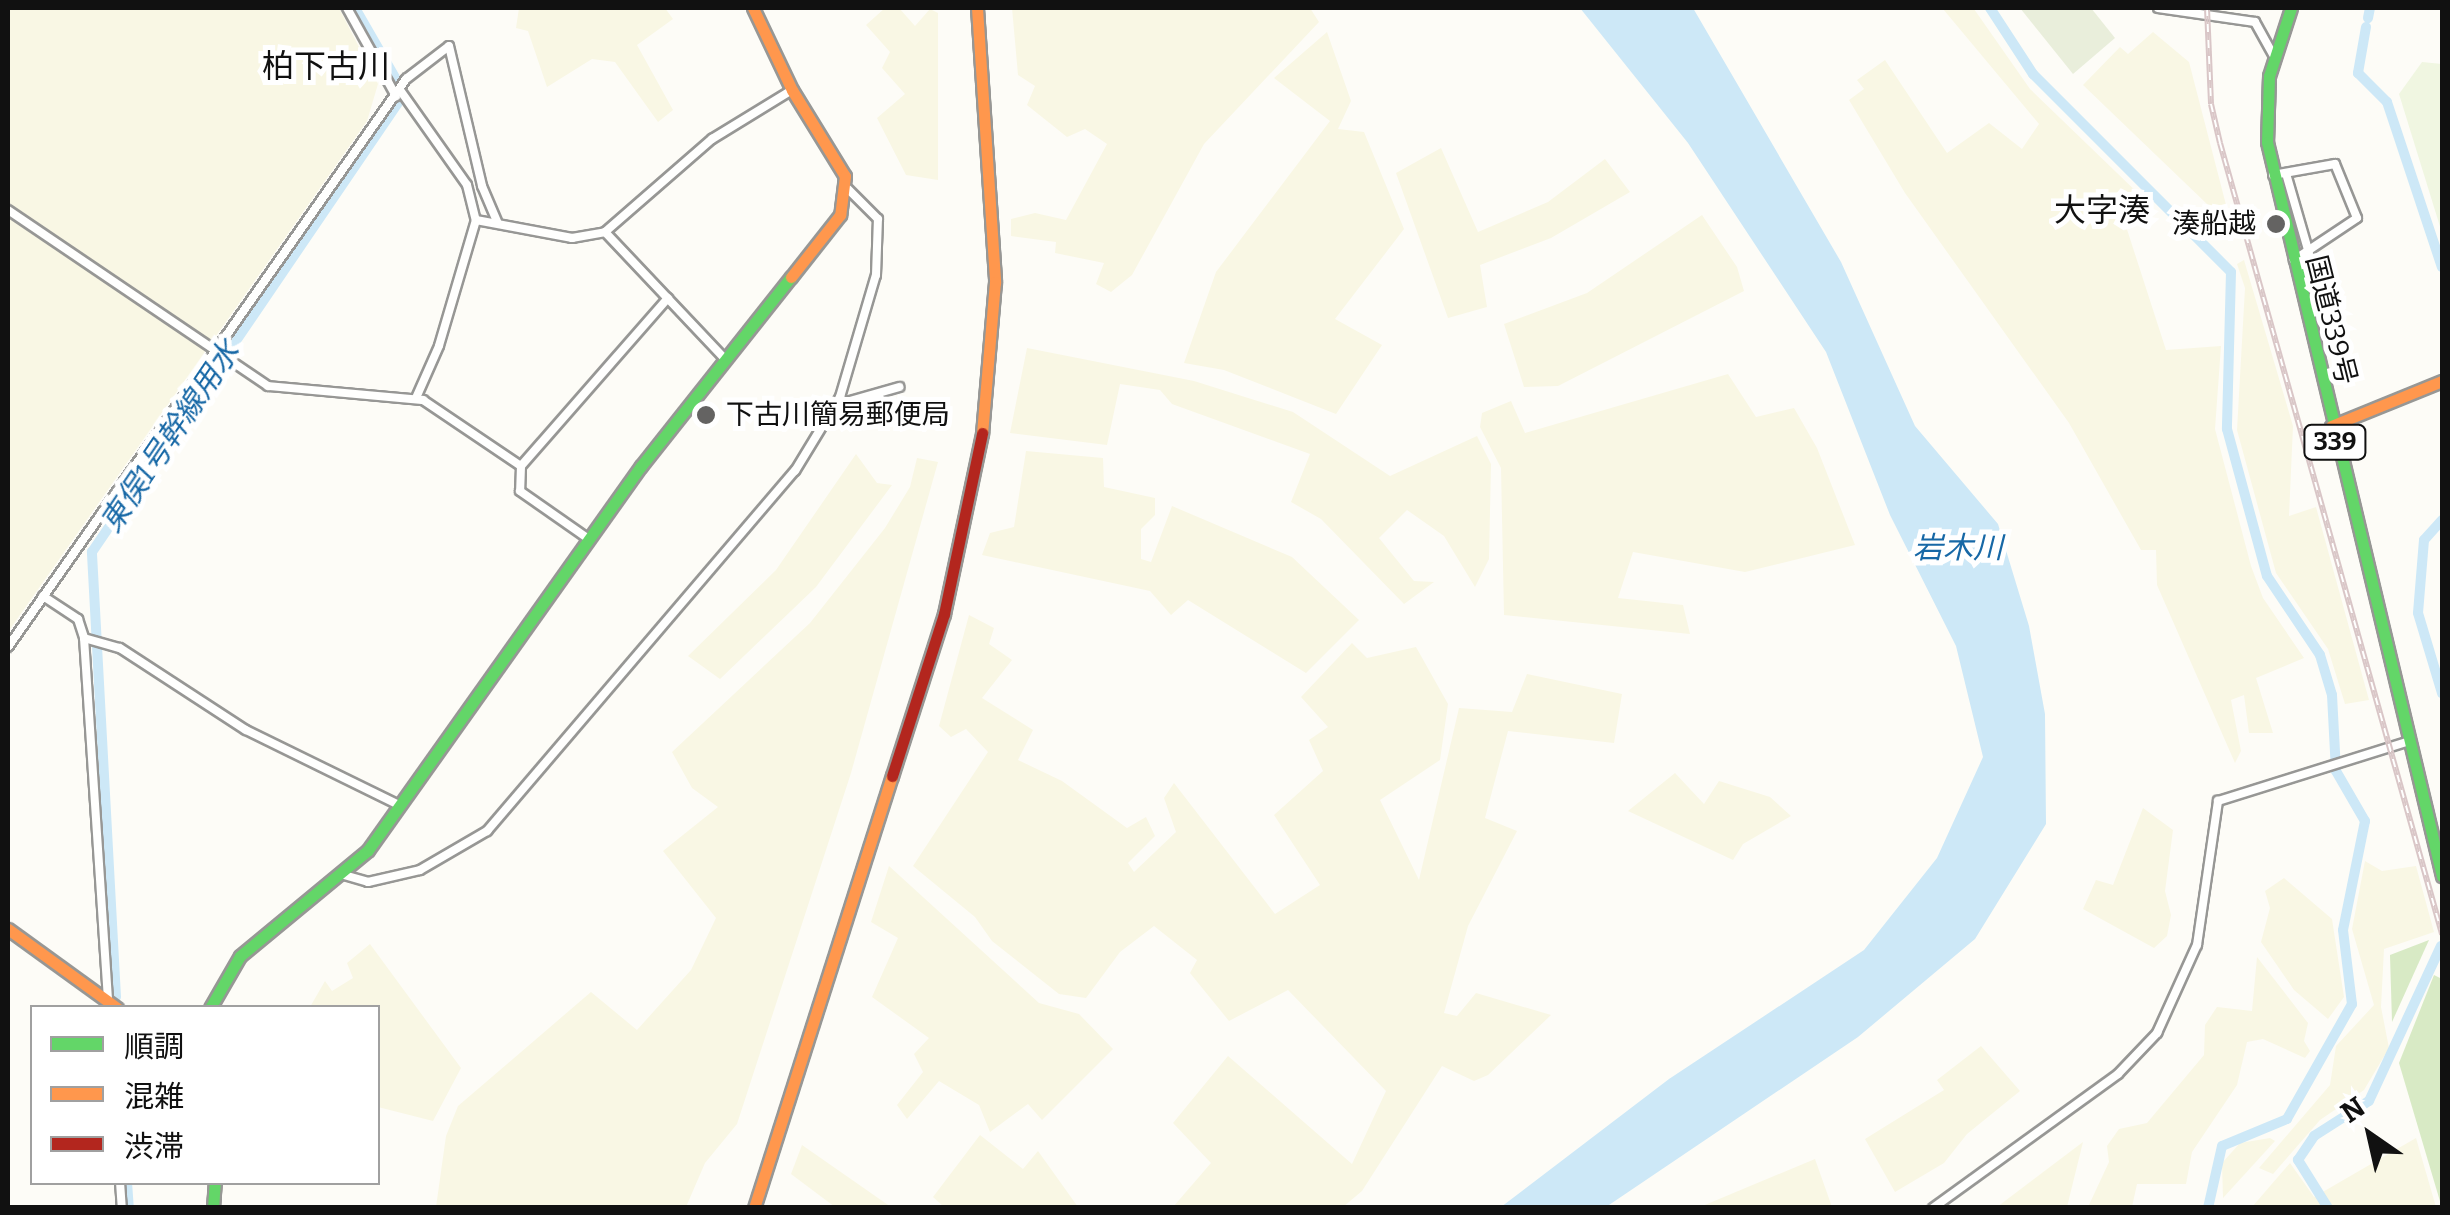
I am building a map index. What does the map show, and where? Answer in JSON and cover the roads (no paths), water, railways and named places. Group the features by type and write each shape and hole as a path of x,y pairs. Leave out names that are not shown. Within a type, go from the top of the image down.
{"main road":[{"path":"212,1005 240,956 344,875 588,538 840,215 848,189 792,90 753,8"},
{"path":"754,1208 944,614 980,452 994,282 977,8"},
{"name":"国道339号","path":"2291,8 2273,54 2266,108 2273,175 2442,876"},
{"path":"2331,426 2442,381"},
{"path":"8,928 110,1005"}],"street":[{"path":"347,8 398,93 467,186 476,220 450,315 416,398"},
{"path":"2158,8 2255,22 2273,54"},
{"path":"8,647 220,355 398,93 449,46 482,186 497,222"},
{"path":"476,220 572,238 605,232 712,139 792,90"},
{"path":"2273,175 2288,177 2336,164 2357,218 2335,228 2309,253 2291,261"},
{"path":"2288,177 2309,253"},
{"path":"344,875 368,882 420,870 488,830 794,471 836,405 880,254 878,219 848,189"},
{"path":"8,210 268,386 416,398 521,466"},
{"path":"605,232 726,360"},
{"path":"588,538 520,491 521,466 668,298"},
{"path":"836,405 900,388"},
{"path":"43,596 78,619 90,638 246,730 398,805"},
{"path":"90,638 111,1005"},
{"path":"1933,1208 2118,1074 2156,1033 2197,945 2218,801 2410,741"}],"water":[{"name":"岩木川","path":"1580,8 1693,8 1841,262 1915,426 1998,524 2029,626 2045,714 2046,824 1975,939 1858,1037 1606,1207 1501,1207 1669,1079 1864,950 1937,858 1983,757 1956,646 1890,515 1826,352 1688,143"}],"waterway":[{"name":"東俣1号幹線用水","path":"355,8 397,81"},
{"path":"1990,8 2033,74 2231,272 2227,429 2267,576 2320,655 2332,695 2336,771 2365,821 2343,930 2352,1004 2287,1119 2222,1146 2208,1208"},
{"path":"2368,18 2370,8"},
{"path":"2366,27 2358,73 2387,102 2442,267"},
{"name":"東俣1号幹線用水","path":"116,997 92,552 398,103"},
{"path":"2442,520 2424,540 2418,613 2442,693"},
{"path":"2328,1208 2298,1160 2314,1136 2369,1101 2441,946"},
{"name":"東俣1号幹線用水","path":"127,1185 129,1208"}],"railway":[{"path":"2207,8 2211,104 2220,143 2442,934"}],"place":[{"name":"湊船越","path":"2276,224"},
{"name":"下古川簡易郵便局","path":"706,415"}],"district":[{"name":"柏下古川","path":"326,66"},
{"name":"大字湊","path":"2102,210"}]}
